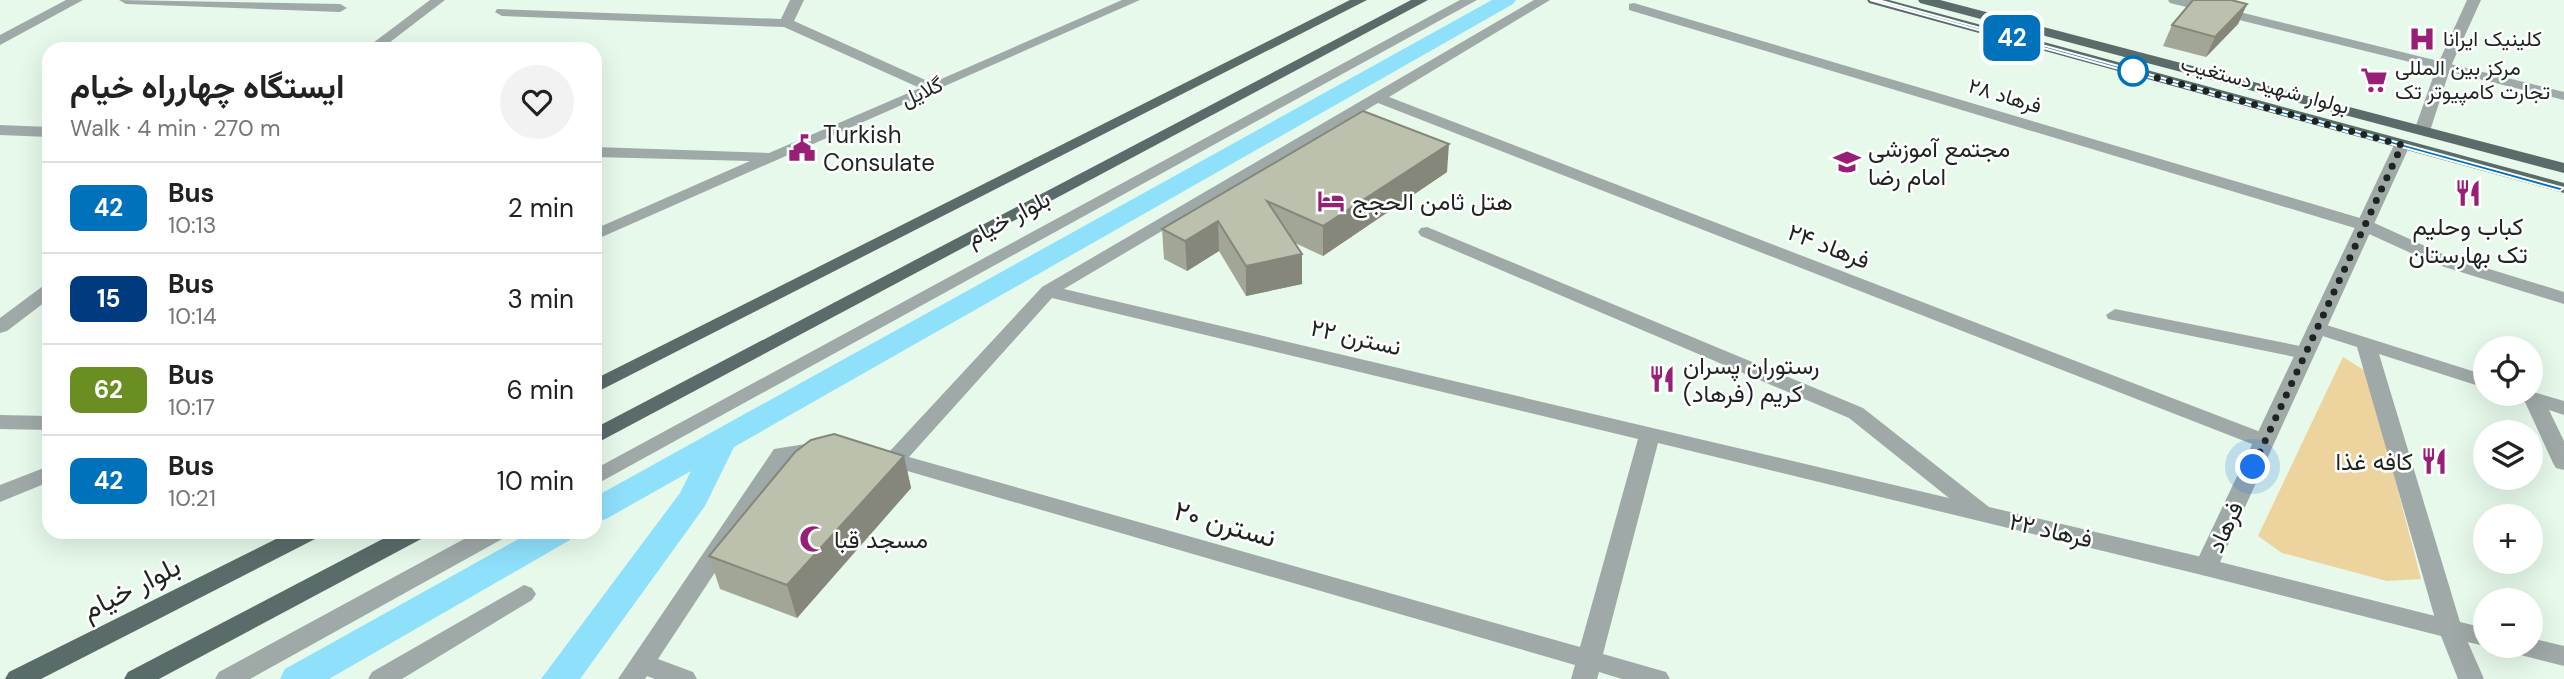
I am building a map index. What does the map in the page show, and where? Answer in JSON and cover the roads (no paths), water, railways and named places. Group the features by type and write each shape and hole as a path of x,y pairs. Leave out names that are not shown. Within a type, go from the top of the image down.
{"main road":[{"name":"بلوار خیام","path":"602,383 1360,0"},
{"name":"بلوار خیام","path":"602,433 1421,0"},
{"name":"بولوار شهید دستغیب","path":"1874,0 2564,188"},
{"name":"بولوار شهید دستغیب","path":"1925,0 2564,168"},
{"path":"1142,110 1175,112 1183,120 1179,128"},
{"name":"بلوار خیام","path":"18,679 295,539"},
{"path":"137,679 402,539"}],"street":[{"path":"0,41 76,0"},
{"path":"126,0 340,8"},
{"path":"381,42 438,0"},
{"path":"786,23 797,0"},
{"name":"گلایل","path":"602,231 1133,0"},
{"path":"602,474 1470,0"},
{"path":"894,460 1048,291 1543,0"},
{"path":"2175,0 2564,96"},
{"path":"2422,131 2444,66 2474,0"},
{"name":"فرهاد ۲۸","path":"1634,7 2364,225"},
{"path":"502,12 786,23 932,88"},
{"name":"فرهاد ۲۴","path":"1376,97 2264,442"},
{"path":"0,130 42,132"},
{"name":"فرهاد","path":"2206,567 2402,145"},
{"path":"602,152 772,158"},
{"path":"2364,225 2441,260 2564,298"},
{"path":"1427,232 1856,413 1985,514"},
{"name":"نسترن ۲۲","path":"1048,291 1650,434"},
{"path":"0,327 42,295"},
{"path":"2115,315 2305,353"},
{"path":"2317,328 2473,379"},
{"path":"2366,344 2450,629 2471,679"},
{"path":"2543,401 2564,408"},
{"path":"2532,406 2564,463"},
{"path":"0,422 42,423"},
{"path":"1586,669 1650,434"},
{"name":"فرهاد ۲۲","path":"1650,434 2206,567 2473,634"},
{"name":"نسترن ۲۰","path":"637,671 782,454 851,447 1586,669 1657,679"},
{"path":"0,494 42,475"},
{"path":"228,679 483,539"},
{"path":"381,679 524,594"},
{"path":"2543,651 2564,656"},
{"path":"637,671 684,679"}],"waterway":[{"path":"722,440 1506,0"},
{"path":"559,679 694,498 722,440"},
{"path":"602,507 722,440"},
{"path":"298,679 546,539"}],"place":[{"name":"کلینیک ایرانا","path":"2422,39"},
{"name":"مرکز بین المللی تجارت کامپیوتر تک","path":"2374,80"},
{"name":"Turkish Consulate","path":"802,148"},
{"name":"مجتمع آموزشی امام رضا","path":"1847,162"},
{"name":"کباب وحلیم تک بهارستان","path":"2468,193"},
{"name":"هتل ثامن الحجج","path":"1331,201"},
{"name":"رستوران پسران کریم (فرهاد)","path":"1662,379"},
{"name":"کافه غذا","path":"2434,461"},
{"name":"مسجد قبا","path":"813,539"}]}
